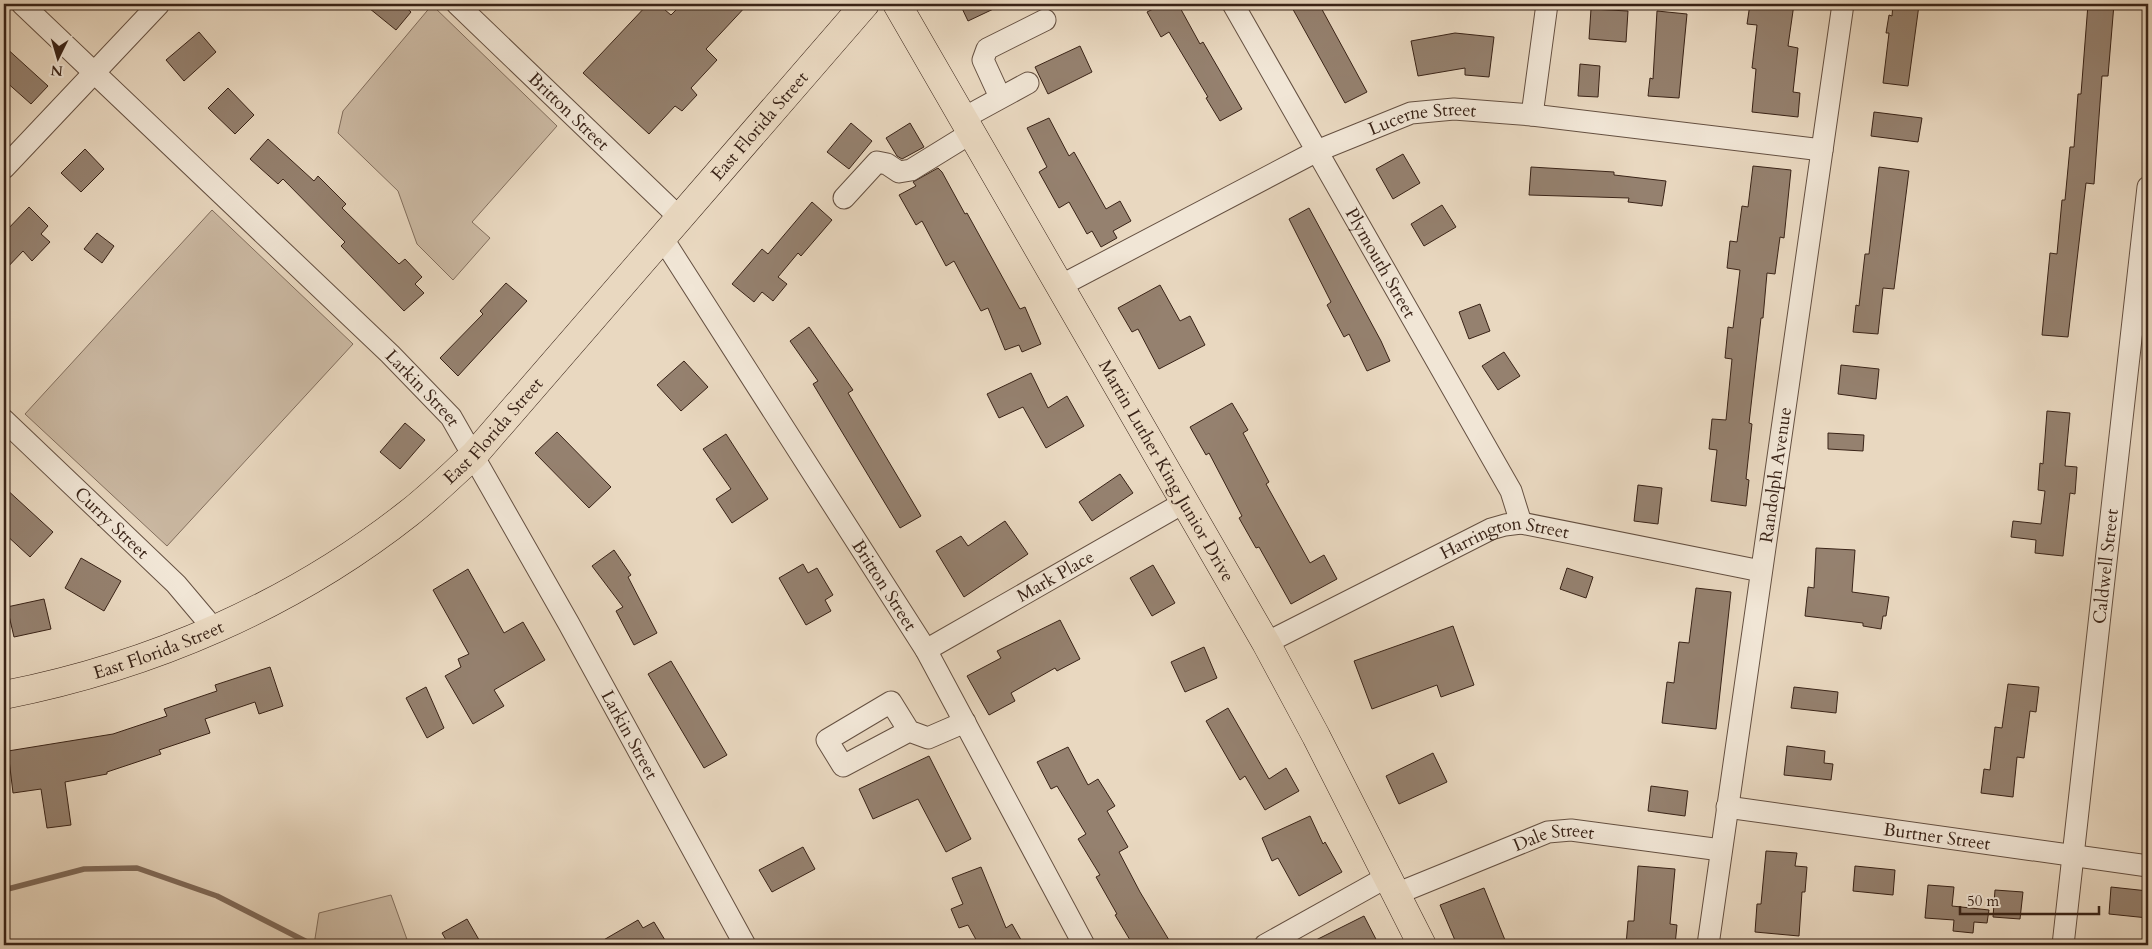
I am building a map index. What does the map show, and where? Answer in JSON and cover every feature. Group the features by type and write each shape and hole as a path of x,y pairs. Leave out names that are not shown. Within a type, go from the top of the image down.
{"main road":[{"name":"East Florida Street","path":"4,694 86,676 148,656 214,629 301,586 357,551 410,512 474,455 672,229 865,4"},
{"name":"Martin Luther King Junior Drive","path":"897,4 1266,643 1422,945"}],"street":[{"name":"Larkin Street","path":"22,4 390,354 451,417 474,455 745,945"},
{"path":"4,168 159,4"},
{"name":"Britton Street","path":"457,4 672,229 926,650 1084,945"},
{"name":"Plymouth Street","path":"1233,4 1511,491 1520,523"},
{"path":"1532,115 1547,4"},
{"name":"Randolph Avenue","path":"1708,945 1843,4"},
{"path":"1000,98 983,60 987,49 1045,20"},
{"path":"844,198 877,162 887,164 900,172 911,170 1000,98 1028,83"},
{"name":"Lucerne Street","path":"1060,286 1317,151 1410,114 1454,109 1532,115 1822,150"},
{"name":"Caldwell Street","path":"2063,945 2148,188"},
{"name":"Curry Street","path":"4,420 176,584 214,629"},
{"name":"Mark Place","path":"926,650 1185,502"},
{"name":"Harrington Street","path":"1266,643 1504,525 1520,523 1761,571"},
{"path":"909,731 928,738 964,722"},
{"name":"Burtner Street","path":"1728,807 2148,866"},
{"name":"Dale Street","path":"1265,945 1392,886 1548,832 1571,830 1721,850"}],"shaded area":[{"path":"432,5 557,126 472,222 490,238 453,280 417,244 398,191 338,133 343,111"},
{"path":"212,210 353,344 167,546 25,414"},
{"path":"391,895 409,945 314,945 319,913"}],"building":[{"path":"364,4 402,4 411,12 396,30"},
{"path":"648,4 658,4 671,15 682,4 748,4 706,49 717,60 691,88 697,95 682,111 675,106 649,134 583,73"},
{"path":"960,4 1004,4 968,21"},
{"path":"1163,4 1178,4 1200,44 1203,42 1242,109 1220,121 1206,98 1208,97 1169,32 1161,37 1147,12"},
{"path":"1290,4 1319,4 1367,92 1345,103"},
{"path":"1750,4 1794,4 1788,46 1798,48 1793,92 1800,93 1798,117 1752,112 1756,69 1752,68 1757,25 1747,24"},
{"path":"1893,4 1919,5 1908,86 1883,83 1889,33 1886,33 1889,15 1892,16"},
{"path":"2088,4 2114,4 2108,76 2102,76 2094,184 2086,183 2068,337 2042,335 2050,253 2057,254 2062,200 2065,200 2070,147 2074,147 2078,94 2081,94"},
{"path":"1591,9 1628,11 1626,42 1589,39"},
{"path":"1657,11 1687,14 1679,98 1648,96 1650,78 1653,79"},
{"path":"199,32 216,52 184,81 166,60"},
{"path":"1455,33 1494,37 1489,77 1465,75 1465,68 1418,76 1411,41"},
{"path":"4,46 48,86 31,104 4,80"},
{"path":"1080,46 1092,72 1048,94 1035,67"},
{"path":"1580,64 1600,66 1598,97 1578,96"},
{"path":"228,88 254,115 235,134 208,108"},
{"path":"1874,112 1922,118 1918,142 1871,136"},
{"path":"1049,118 1069,156 1074,152 1106,209 1120,201 1131,221 1113,231 1117,238 1101,247 1092,231 1087,234 1069,202 1059,208 1039,172 1047,167 1027,128"},
{"path":"851,123 872,141 849,169 827,152"},
{"path":"910,123 924,147 902,159 897,156 886,138"},
{"path":"268,139 314,181 318,176 346,204 342,208 399,264 405,259 422,277 415,284 424,293 404,311 341,246 345,242 283,179 278,184 250,159"},
{"path":"85,149 104,169 81,192 61,173"},
{"path":"1403,154 1420,183 1393,199 1376,169"},
{"path":"1753,166 1791,170 1784,238 1780,237 1775,274 1767,273 1749,423 1752,424 1746,479 1749,480 1746,506 1711,501 1717,450 1709,449 1712,419 1726,420 1732,359 1725,358 1728,327 1733,328 1740,270 1727,268 1730,241 1737,242 1742,206 1748,207"},
{"path":"1531,167 1614,172 1614,175 1666,181 1662,206 1628,202 1629,198 1529,195"},
{"path":"1879,167 1909,171 1894,289 1883,288 1878,334 1853,332 1856,305 1859,306 1865,254 1869,254"},
{"path":"938,168 965,214 967,213 1020,309 1025,307 1041,344 1022,352 1019,345 1005,350 988,308 981,311 954,261 946,266 922,221 916,225 899,195 916,186 913,182"},
{"path":"812,202 832,220 801,256 798,253 778,277 787,284 773,301 762,292 754,302 732,284 762,249 768,254"},
{"path":"1442,205 1456,227 1424,246 1411,224"},
{"path":"29,207 48,226 41,234 50,242 32,261 23,251 4,271 4,233"},
{"path":"1309,208 1390,361 1367,371 1349,334 1344,337 1327,305 1331,302 1289,219"},
{"path":"97,233 114,246 102,263 84,249"},
{"path":"506,283 527,301 458,376 440,358 483,314 480,311"},
{"path":"1160,285 1180,321 1190,316 1205,345 1159,369 1138,329 1132,332 1118,308"},
{"path":"1480,304 1490,331 1469,339 1459,312"},
{"path":"809,327 853,390 848,393 921,516 900,528 813,384 818,381 790,341"},
{"path":"1504,352 1520,376 1498,390 1482,366"},
{"path":"684,361 708,387 681,411 657,385"},
{"path":"1841,365 1879,369 1876,399 1838,394"},
{"path":"1031,373 1048,408 1067,396 1084,426 1046,448 1023,407 999,418 987,394"},
{"path":"1232,403 1248,430 1243,433 1269,482 1266,484 1310,563 1324,555 1337,579 1291,604 1259,547 1256,548 1239,518 1242,516 1209,453 1206,455 1190,427"},
{"path":"2047,411 2070,413 2065,466 2077,467 2075,494 2070,493 2063,556 2035,553 2036,540 2011,537 2013,521 2041,524 2045,491 2038,490 2040,463 2043,464"},
{"path":"405,423 425,440 400,469 380,452"},
{"path":"557,432 611,487 589,508 535,453"},
{"path":"1828,433 1864,435 1863,451 1828,449"},
{"path":"726,434 768,499 732,523 716,499 731,489 703,449"},
{"path":"1120,474 1133,493 1092,521 1079,502"},
{"path":"1638,485 1662,488 1658,524 1634,521"},
{"path":"4,487 53,532 30,557 4,533"},
{"path":"1005,521 1028,554 964,597 936,551 961,536 968,546"},
{"path":"1816,548 1855,550 1852,592 1889,597 1886,616 1883,616 1881,629 1863,626 1863,623 1805,616 1808,587 1814,588"},
{"path":"614,550 631,575 628,577 657,633 634,645 616,611 623,607 592,566"},
{"path":"81,558 121,581 104,611 65,588"},
{"path":"803,564 808,573 817,568 833,595 825,600 831,611 806,625 779,578"},
{"path":"1153,565 1175,603 1152,616 1130,578"},
{"path":"1567,568 1593,577 1586,598 1560,589"},
{"path":"468,569 504,633 523,622 545,660 494,690 504,706 473,724 445,676 461,667 458,659 469,654 433,590"},
{"path":"1696,588 1731,592 1716,729 1662,723 1667,682 1674,683 1679,642 1689,643"},
{"path":"44,599 51,629 14,637 7,607"},
{"path":"1060,620 1080,659 1057,671 1055,668 1011,693 1015,701 989,715 967,676 1001,658 997,651"},
{"path":"1453,626 1474,685 1441,697 1437,685 1372,709 1354,661"},
{"path":"1204,647 1217,678 1185,692 1171,662"},
{"path":"671,661 727,755 704,768 648,674"},
{"path":"270,667 283,706 259,714 255,702 205,719 210,733 159,750 161,754 107,772 107,774 65,782 71,825 47,828 41,789 13,793 8,751 113,734 167,716 164,709 217,691 215,685"},
{"path":"2008,684 2039,687 2036,712 2030,711 2024,758 2017,757 2013,797 1981,793 1984,769 1990,770 1995,727 2002,728"},
{"path":"426,687 444,728 427,738 406,698"},
{"path":"1794,687 1838,692 1836,713 1791,708"},
{"path":"1228,708 1269,779 1286,768 1299,791 1265,810 1245,776 1240,780 1206,721"},
{"path":"1787,746 1825,751 1824,763 1833,764 1831,780 1784,775"},
{"path":"1068,747 1088,785 1098,779 1115,806 1107,811 1128,847 1119,852 1140,892 1172,945 1133,945 1115,915 1117,914 1096,877 1100,875 1078,839 1086,834 1057,786 1051,789 1037,762"},
{"path":"1433,753 1447,782 1399,804 1386,776"},
{"path":"929,756 971,839 946,852 918,799 873,819 859,789"},
{"path":"1651,786 1688,791 1685,816 1648,811"},
{"path":"1310,816 1323,844 1325,842 1342,872 1299,896 1278,858 1272,861 1262,838"},
{"path":"803,847 815,869 772,892 759,870"},
{"path":"1766,851 1797,853 1795,866 1807,867 1805,892 1802,892 1799,936 1755,932 1757,904 1761,904"},
{"path":"1638,866 1675,869 1670,924 1677,925 1675,945 1626,945 1628,921 1634,921"},
{"path":"1855,866 1895,870 1893,895 1853,891"},
{"path":"981,867 1006,928 1012,924 1024,945 979,945 968,925 959,928 951,909 963,904 952,878"},
{"path":"1928,885 1954,887 1952,906 1989,910 1987,923 1974,922 1973,933 1953,931 1954,920 1925,918"},
{"path":"2111,887 2148,891 2148,918 2109,914"},
{"path":"1484,888 1507,945 1457,945 1440,905"},
{"path":"1995,890 2023,892 2020,919 1993,917"},
{"path":"1364,916 1379,945 1306,945"},
{"path":"467,919 482,945 449,945 442,933"},
{"path":"638,920 643,928 654,922 668,945 595,945"}],"waterway":[{"path":"4,890 84,869 137,868 217,896 313,945"}]}
